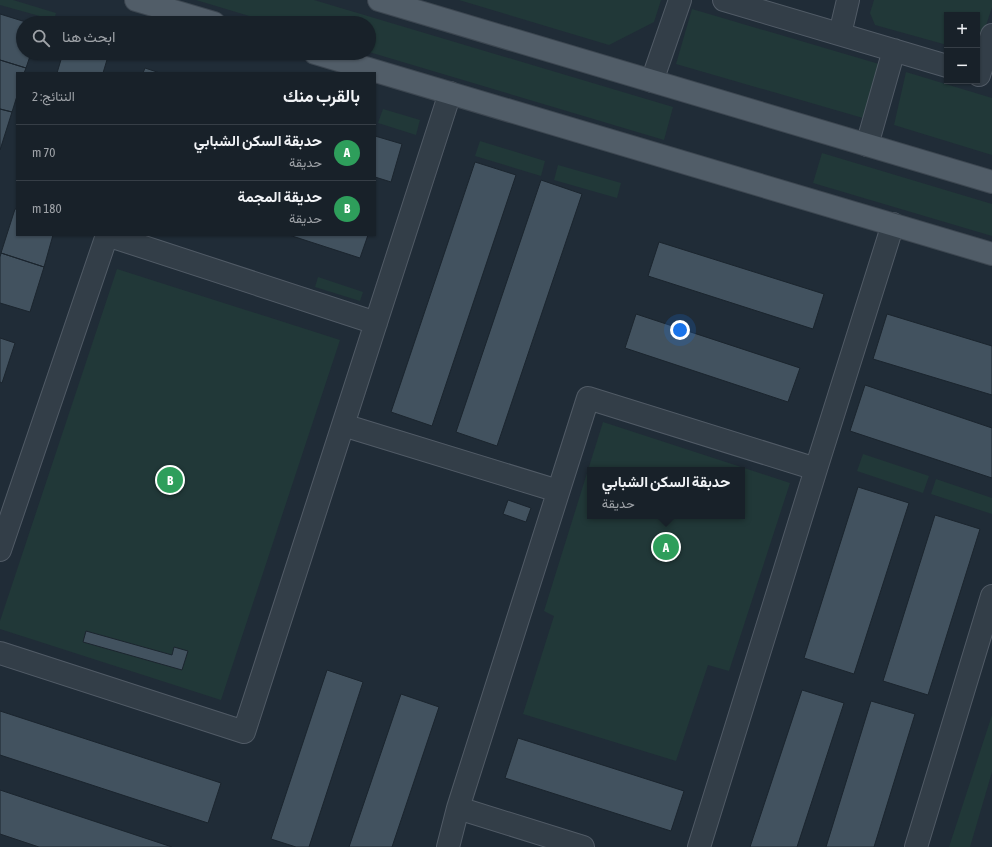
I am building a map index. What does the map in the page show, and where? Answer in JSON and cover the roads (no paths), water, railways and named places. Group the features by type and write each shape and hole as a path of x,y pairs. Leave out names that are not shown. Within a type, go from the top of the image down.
{"main road":[{"path":"136,0 190,16"},
{"path":"379,0 992,182"},
{"path":"339,60 992,254"}],"street":[{"path":"652,81 680,0"},
{"path":"724,0 944,65"},
{"path":"840,34 848,0"},
{"path":"983,77 992,35"},
{"path":"867,145 894,50"},
{"path":"0,653 244,732 450,93"},
{"path":"699,847 893,224"},
{"path":"0,550 107,236"},
{"path":"110,236 376,323"},
{"path":"448,847 458,808 588,398 816,469"},
{"path":"343,425 558,491"},
{"path":"916,847 992,596"},
{"path":"458,808 583,847"}],"place":[{"name":"حديقة المجمة","path":"170,480"},
{"name":"حدبقة السكن الشبابي","path":"666,547"}]}
